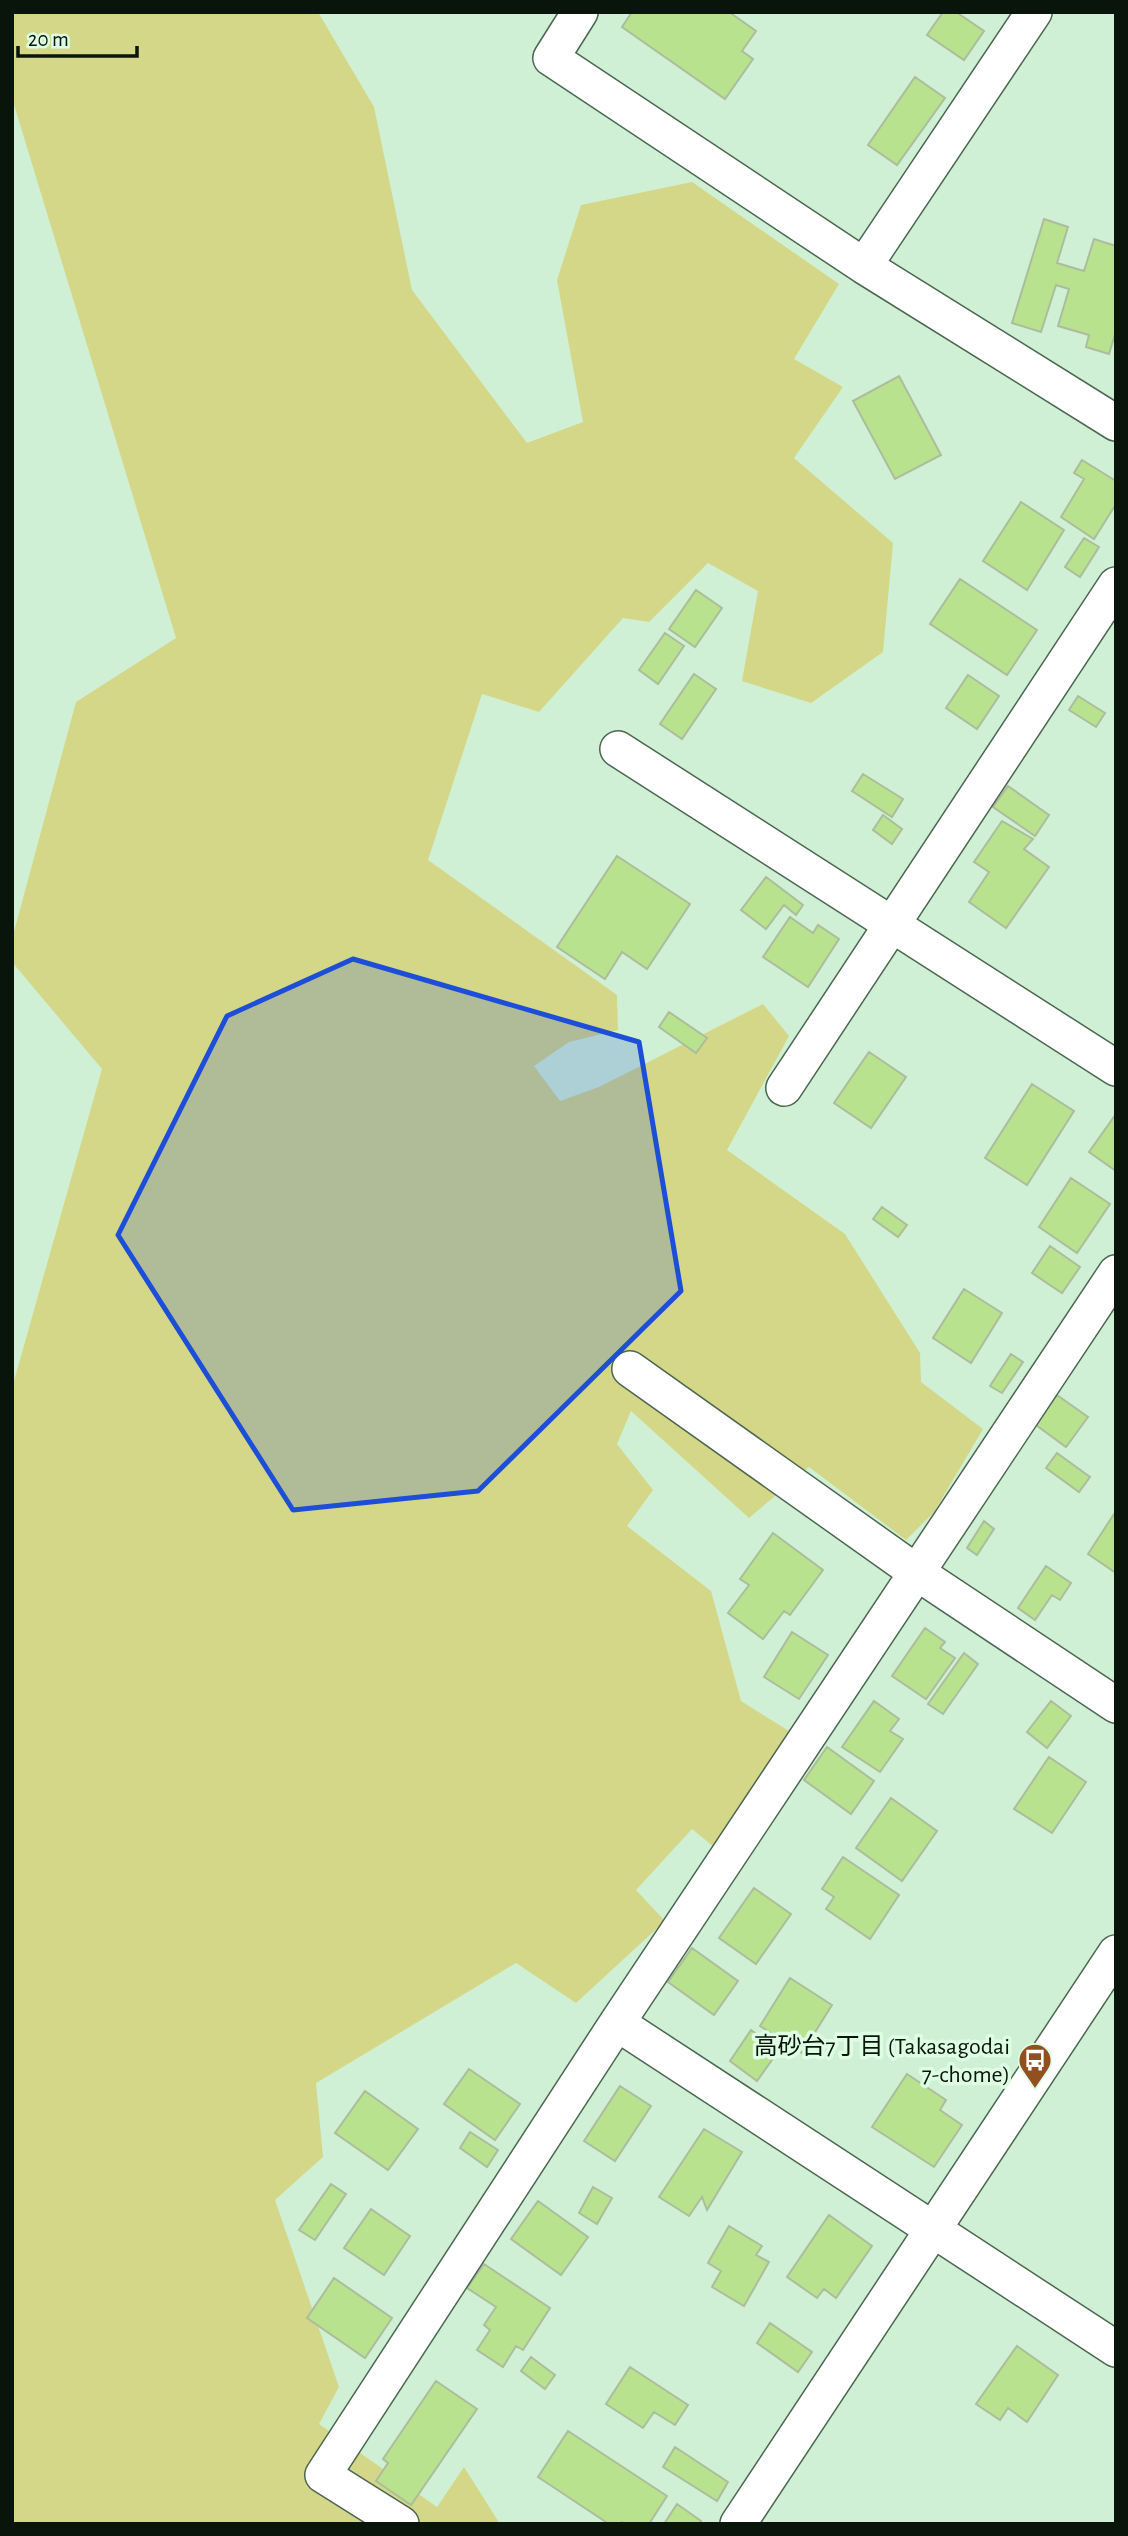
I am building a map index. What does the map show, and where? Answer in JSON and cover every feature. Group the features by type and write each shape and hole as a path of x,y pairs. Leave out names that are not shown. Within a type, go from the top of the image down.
{"street":[{"path":"580,12 551,58 864,266 1116,423"},
{"path":"864,266 1034,12"},
{"path":"784,1088 1116,585"},
{"path":"618,749 1116,1068"},
{"path":"401,2524 323,2475 617,2023 1116,1273"},
{"path":"630,1368 916,1572 1116,1705"},
{"path":"738,2524 1116,1953"},
{"path":"617,2023 1116,2349"}],"highlighted area":[{"path":"353,959 639,1042 681,1291 478,1491 293,1510 118,1235 227,1016"}],"green space":[{"path":"12,12 318,12 374,107 412,290 527,443 583,422 557,280 581,205 692,182 839,284 794,359 843,387 794,458 893,543 883,652 811,703 742,681 758,591 708,563 649,622 623,618 539,712 482,694 428,860 617,995 618,1030 569,1042 534,1066 560,1101 599,1087 763,1004 789,1036 727,1150 845,1234 920,1353 921,1382 983,1429 934,1512 906,1540 809,1467 749,1518 631,1411 617,1444 653,1490 627,1526 711,1591 741,1701 789,1731 714,1847 692,1829 636,1890 665,1921 576,2003 516,1963 316,2083 323,2157 275,2200 339,2387 319,2424 437,2507 464,2467 500,2524 12,2524 12,1388 102,1069 12,962 12,939 76,702 176,638 12,98"}],"building":[{"path":"632,12 729,12 756,31 742,51 753,59 725,99 622,27"},
{"path":"943,12 956,12 984,31 964,60 927,35"},
{"path":"915,77 945,98 897,165 868,145"},
{"path":"1044,219 1068,227 1057,263 1084,271 1094,239 1116,246 1116,331 1109,354 1086,347 1089,335 1058,326 1069,289 1056,285 1041,332 1012,323"},
{"path":"899,376 941,455 895,479 853,401"},
{"path":"1082,460 1116,481 1116,504 1094,539 1061,517 1084,479 1074,473"},
{"path":"1021,502 1064,530 1027,590 983,561"},
{"path":"1084,538 1099,547 1080,577 1065,567"},
{"path":"960,579 1037,630 1007,675 930,624"},
{"path":"696,590 722,608 695,647 669,629"},
{"path":"665,633 684,646 658,684 639,670"},
{"path":"694,674 716,689 682,739 660,724"},
{"path":"968,675 999,696 977,729 946,708"},
{"path":"1078,696 1105,713 1096,727 1069,710"},
{"path":"863,774 903,799 892,817 852,791"},
{"path":"1008,786 1049,815 1035,836 993,807"},
{"path":"883,815 902,829 892,844 873,830"},
{"path":"1002,821 1033,839 1024,849 1049,867 1006,928 969,902 989,872 974,862"},
{"path":"617,856 690,904 647,969 622,952 605,979 557,947"},
{"path":"766,877 803,905 796,915 784,905 766,929 741,910"},
{"path":"790,917 813,933 818,925 839,939 808,987 763,957"},
{"path":"669,1012 707,1038 696,1053 659,1027"},
{"path":"869,1052 906,1077 871,1128 834,1103"},
{"path":"1032,1084 1074,1111 1027,1185 985,1158"},
{"path":"1116,1114 1116,1171 1089,1152"},
{"path":"1071,1178 1110,1204 1077,1253 1039,1227"},
{"path":"882,1207 907,1225 898,1237 873,1219"},
{"path":"1050,1246 1080,1267 1062,1293 1032,1273"},
{"path":"964,1289 1002,1313 971,1363 933,1338"},
{"path":"1011,1354 1023,1362 1002,1393 990,1386"},
{"path":"1057,1395 1088,1417 1066,1447 1036,1425"},
{"path":"1057,1453 1090,1477 1079,1492 1046,1468"},
{"path":"1116,1511 1116,1573 1088,1554"},
{"path":"984,1521 994,1529 977,1555 967,1548"},
{"path":"773,1533 823,1570 790,1615 784,1611 763,1639 728,1613 749,1585 740,1579"},
{"path":"1046,1566 1071,1583 1060,1600 1052,1595 1035,1620 1018,1608"},
{"path":"925,1628 945,1642 940,1648 955,1658 926,1699 892,1676"},
{"path":"792,1632 828,1655 799,1699 764,1677"},
{"path":"964,1653 978,1664 943,1714 928,1704"},
{"path":"874,1701 899,1719 890,1731 903,1739 880,1772 842,1747"},
{"path":"1051,1701 1071,1716 1047,1748 1027,1732"},
{"path":"827,1747 874,1781 851,1814 804,1780"},
{"path":"1049,1757 1086,1782 1052,1833 1014,1809"},
{"path":"891,1798 937,1831 902,1881 856,1848"},
{"path":"843,1857 899,1895 870,1939 826,1909 834,1897 822,1889"},
{"path":"754,1888 791,1914 756,1964 719,1938"},
{"path":"692,1948 738,1981 714,2015 668,1982"},
{"path":"790,1978 832,2005 802,2053 760,2026"},
{"path":"751,2030 779,2050 757,2081 730,2061"},
{"path":"469,2069 520,2104 495,2140 444,2104"},
{"path":"907,2074 946,2100 940,2110 962,2125 934,2167 872,2127"},
{"path":"620,2086 651,2106 615,2161 584,2141"},
{"path":"365,2091 418,2129 388,2170 335,2133"},
{"path":"704,2129 742,2152 707,2210 702,2197 689,2216 659,2197"},
{"path":"470,2132 498,2150 487,2167 460,2148"},
{"path":"331,2184 346,2194 315,2240 299,2230"},
{"path":"593,2187 612,2198 597,2224 579,2213"},
{"path":"538,2201 588,2237 561,2275 511,2239"},
{"path":"371,2209 410,2236 384,2275 344,2248"},
{"path":"829,2215 872,2246 836,2298 824,2289 817,2298 787,2277"},
{"path":"729,2226 762,2246 756,2255 769,2262 744,2306 712,2287 721,2271 708,2263"},
{"path":"484,2264 550,2308 523,2350 516,2346 503,2367 477,2350 490,2330 484,2325 496,2307 467,2288"},
{"path":"334,2278 392,2318 365,2358 307,2318"},
{"path":"770,2323 812,2352 798,2372 757,2343"},
{"path":"1017,2346 1058,2375 1027,2422 1008,2408 1000,2420 976,2404"},
{"path":"531,2357 555,2375 545,2389 521,2371"},
{"path":"630,2367 688,2405 675,2425 654,2412 643,2428 606,2404"},
{"path":"436,2381 477,2409 411,2505 376,2481 388,2463 383,2459"},
{"path":"568,2431 667,2496 649,2524 609,2524 538,2477"},
{"path":"675,2447 728,2482 717,2501 663,2467"},
{"path":"677,2504 701,2521 699,2524 664,2524"}],"place":[{"name":"高砂台7丁目 (Takasagodai 7-chome)","path":"1035,2090"}]}
